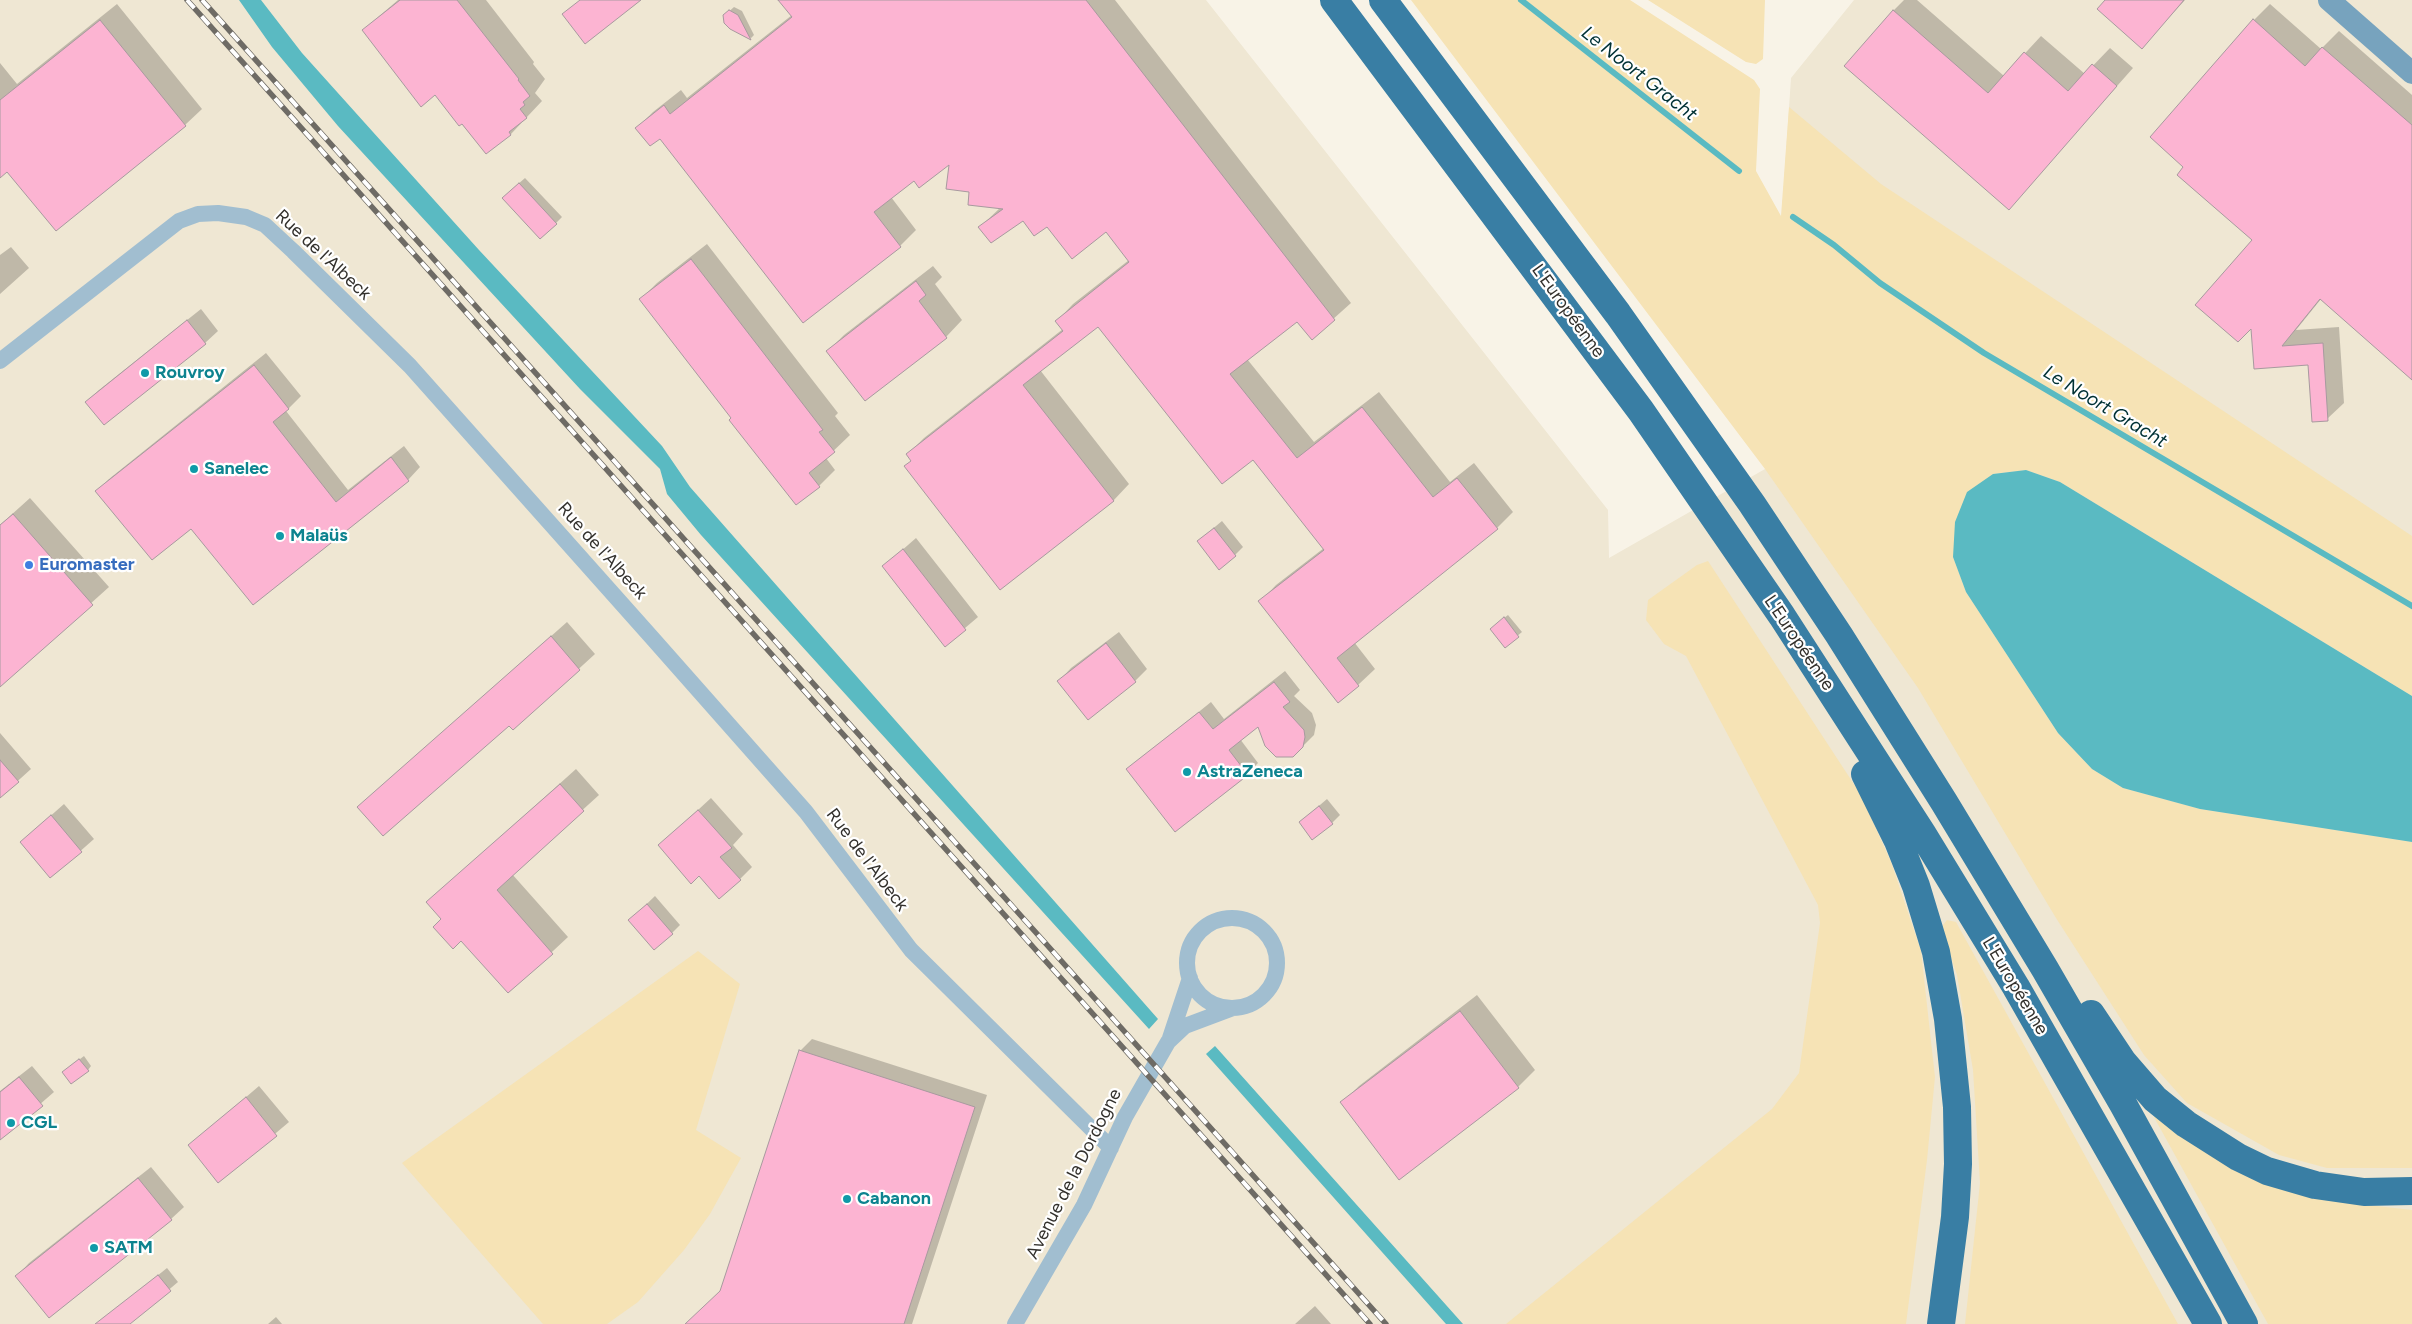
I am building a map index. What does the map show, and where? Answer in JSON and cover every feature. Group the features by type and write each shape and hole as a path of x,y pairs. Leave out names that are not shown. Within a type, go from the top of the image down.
{"highway":[{"name":"L'Européenne","path":"1334,0 1581,329 1725,533 1860,736 1968,909 2083,1102 2208,1324"},
{"name":"L'Européenne","path":"1383,0 1549,220 1757,511 1949,810 2045,969 2123,1104 2244,1324"},
{"path":"1725,533 1817,697 1873,788 1898,841 1916,886 1936,952 1954,1065 1958,1126 1958,1178 1942,1324"},
{"path":"1859,668 2040,931 2113,1048 2155,1099 2214,1144 2267,1171 2299,1182 2348,1191 2382,1193 2412,1191"},
{"path":"1924,1324 1948,1146 1954,1065"}],"main road":[{"path":"2329,0 2412,73"}],"street":[{"name":"Rue de l'Albeck","path":"0,361 179,220 198,214 218,213 246,217 265,226 410,366 806,812 911,950 1111,1148"},
{"path":"1230,919 1248,921 1268,936 1274,947 1276,959 1274,978 1260,998 1249,1005 1233,1008 1209,1002 1200,994 1190,978 1188,966 1190,949 1203,929 1219,921 1230,919"},
{"name":"Avenue de la Dordogne","path":"1015,1324 1084,1205 1130,1108 1168,1042 1190,978"},
{"name":"Avenue de la Dordogne","path":"1168,1042 1186,1026 1233,1008"}],"shaded area":[{"path":"0,0 1206,0 1608,510 1609,558 1765,469 1791,78 1854,0 2412,0 2412,1324 0,1324"},
{"path":"1411,0 1630,0 1754,80 1760,89 1756,171 1781,216 1789,107 1881,184 2412,536 2412,696 2060,482 2026,470 1993,474 1953,557 1966,592 2058,733 2092,769 2123,788 2200,809 2412,842 2412,1168 2327,1168 2279,1155 2187,1103 2144,1055 2056,918 1918,688 1765,469"},
{"path":"1648,0 1765,0 1763,59 1756,64 1746,62"},
{"path":"1708,561 1861,795 1891,862 1921,951 1935,1077 1927,1160 1906,1324 1506,1324 1772,1109 1799,1073 1820,923 1818,905 1686,656 1664,644 1646,620 1648,600 1697,565"},
{"path":"1947,920 1956,922 2178,1324 1965,1324 1980,1183 1973,1070 1957,975 1945,940 1943,925"},
{"path":"698,951 740,984 696,1130 741,1158 710,1214 684,1250 638,1302 607,1324 543,1324 402,1163"},
{"path":"2158,1115 2333,1201 2412,1210 2412,1324 2268,1324 2154,1117"}],"water":[{"path":"239,0 261,0 302,53 479,250 662,446 690,487 1158,1019 1149,1029 701,535 667,494 660,469 580,389 338,126 272,47"},
{"path":"2026,470 2060,482 2412,696 2412,842 2200,809 2123,788 2092,769 2058,733 1966,592 1953,557 1955,522 1967,492 1993,474"},
{"path":"1215,1046 1463,1324 1446,1324 1206,1054"}],"building":[{"path":"400,0 457,0 519,79 530,96 523,102 525,105 520,109 527,118 509,132 511,135 486,154 462,124 459,126 435,95 421,107 362,30"},
{"path":"580,0 641,0 585,44 562,14"},
{"path":"778,0 1086,0 1335,320 1312,340 1297,322 1230,374 1297,458 1362,407 1433,497 1457,478 1498,529 1337,658 1359,686 1338,703 1258,601 1324,550 1253,460 1222,484 1098,327 1023,385 1114,501 1000,590 904,466 911,461 906,454 1063,331 1055,321 1129,262 1106,232 1072,259 1047,227 1034,236 1023,221 991,243 978,227 1003,209 968,205 969,192 946,189 949,165 919,188 914,181 874,212 901,247 803,323 660,139 650,146 635,128 664,105 670,114 792,17"},
{"path":"2105,0 2184,0 2142,49 2097,9"},
{"path":"729,10 738,15 751,40 730,29 724,23 723,15"},
{"path":"1893,10 1988,93 2024,52 2068,91 2092,64 2117,86 2009,210 1844,66"},
{"path":"2253,19 2305,66 2322,47 2412,125 2412,380 2320,299 2282,346 2323,343 2328,421 2312,422 2308,365 2254,369 2251,329 2238,342 2195,305 2252,240 2177,175 2183,167 2150,137"},
{"path":"100,20 186,126 56,231 7,172 0,178 0,100"},
{"path":"519,183 557,224 540,239 502,198"},
{"path":"691,259 823,430 819,432 835,452 809,473 820,487 796,505 729,420 731,418 639,299"},
{"path":"916,281 926,295 919,301 947,338 865,401 826,351"},
{"name":"Rouvroy","path":"187,320 206,344 104,425 85,402"},
{"path":"254,365 289,409 273,422 336,502 391,457 409,481 253,605 191,529 152,560 95,491"},
{"name":"Euromaster","path":"13,514 93,605 0,687 0,525"},
{"path":"1214,528 1236,556 1219,570 1197,541"},
{"path":"903,549 966,630 945,647 882,566"},
{"path":"1504,617 1519,637 1505,648 1490,629"},
{"path":"551,636 580,670 513,730 509,726 383,836 357,807"},
{"path":"1106,643 1136,682 1088,720 1057,681"},
{"name":"AstraZeneca","path":"1274,682 1290,702 1283,707 1304,730 1303,747 1293,757 1276,757 1265,746 1258,727 1229,750 1248,775 1175,832 1126,769 1199,712 1213,729"},
{"path":"0,760 19,782 0,798"},
{"path":"560,784 584,811 497,890 553,954 508,993 461,941 453,949 433,927 441,919 426,902"},
{"path":"1319,806 1333,824 1312,840 1299,822"},
{"path":"698,810 732,848 720,857 741,880 719,899 699,876 691,884 658,845"},
{"path":"51,815 82,852 50,878 20,842"},
{"path":"647,904 673,934 654,950 628,920"},
{"path":"1460,1011 1519,1088 1399,1180 1340,1102"},
{"name":"Cabanon","path":"799,1050 975,1107 904,1324 685,1324 720,1291"},
{"path":"79,1059 89,1071 71,1084 62,1072"},
{"name":"CGL","path":"19,1077 43,1106 0,1140 0,1092"},
{"path":"246,1097 277,1136 218,1183 188,1145"},
{"name":"SATM","path":"138,1178 172,1220 49,1318 15,1276"},
{"path":"158,1275 171,1291 130,1324 95,1324"}],"waterway":[{"name":"Le Noort Gracht","path":"1521,0 1739,171"},
{"name":"Le Noort Gracht","path":"1793,217 1834,245 1880,283 1984,353 2412,606"}],"railway":[{"path":"187,0 1370,1324"},
{"path":"202,0 1386,1324"}],"place":[{"name":"Rouvroy","path":"145,373"},
{"name":"Sanelec","path":"194,469"},
{"name":"Malaüs","path":"280,536"},
{"name":"Euromaster","path":"29,565"},
{"name":"AstraZeneca","path":"1187,772"},
{"name":"CGL","path":"11,1123"},
{"name":"Cabanon","path":"847,1199"},
{"name":"SATM","path":"94,1248"}]}
